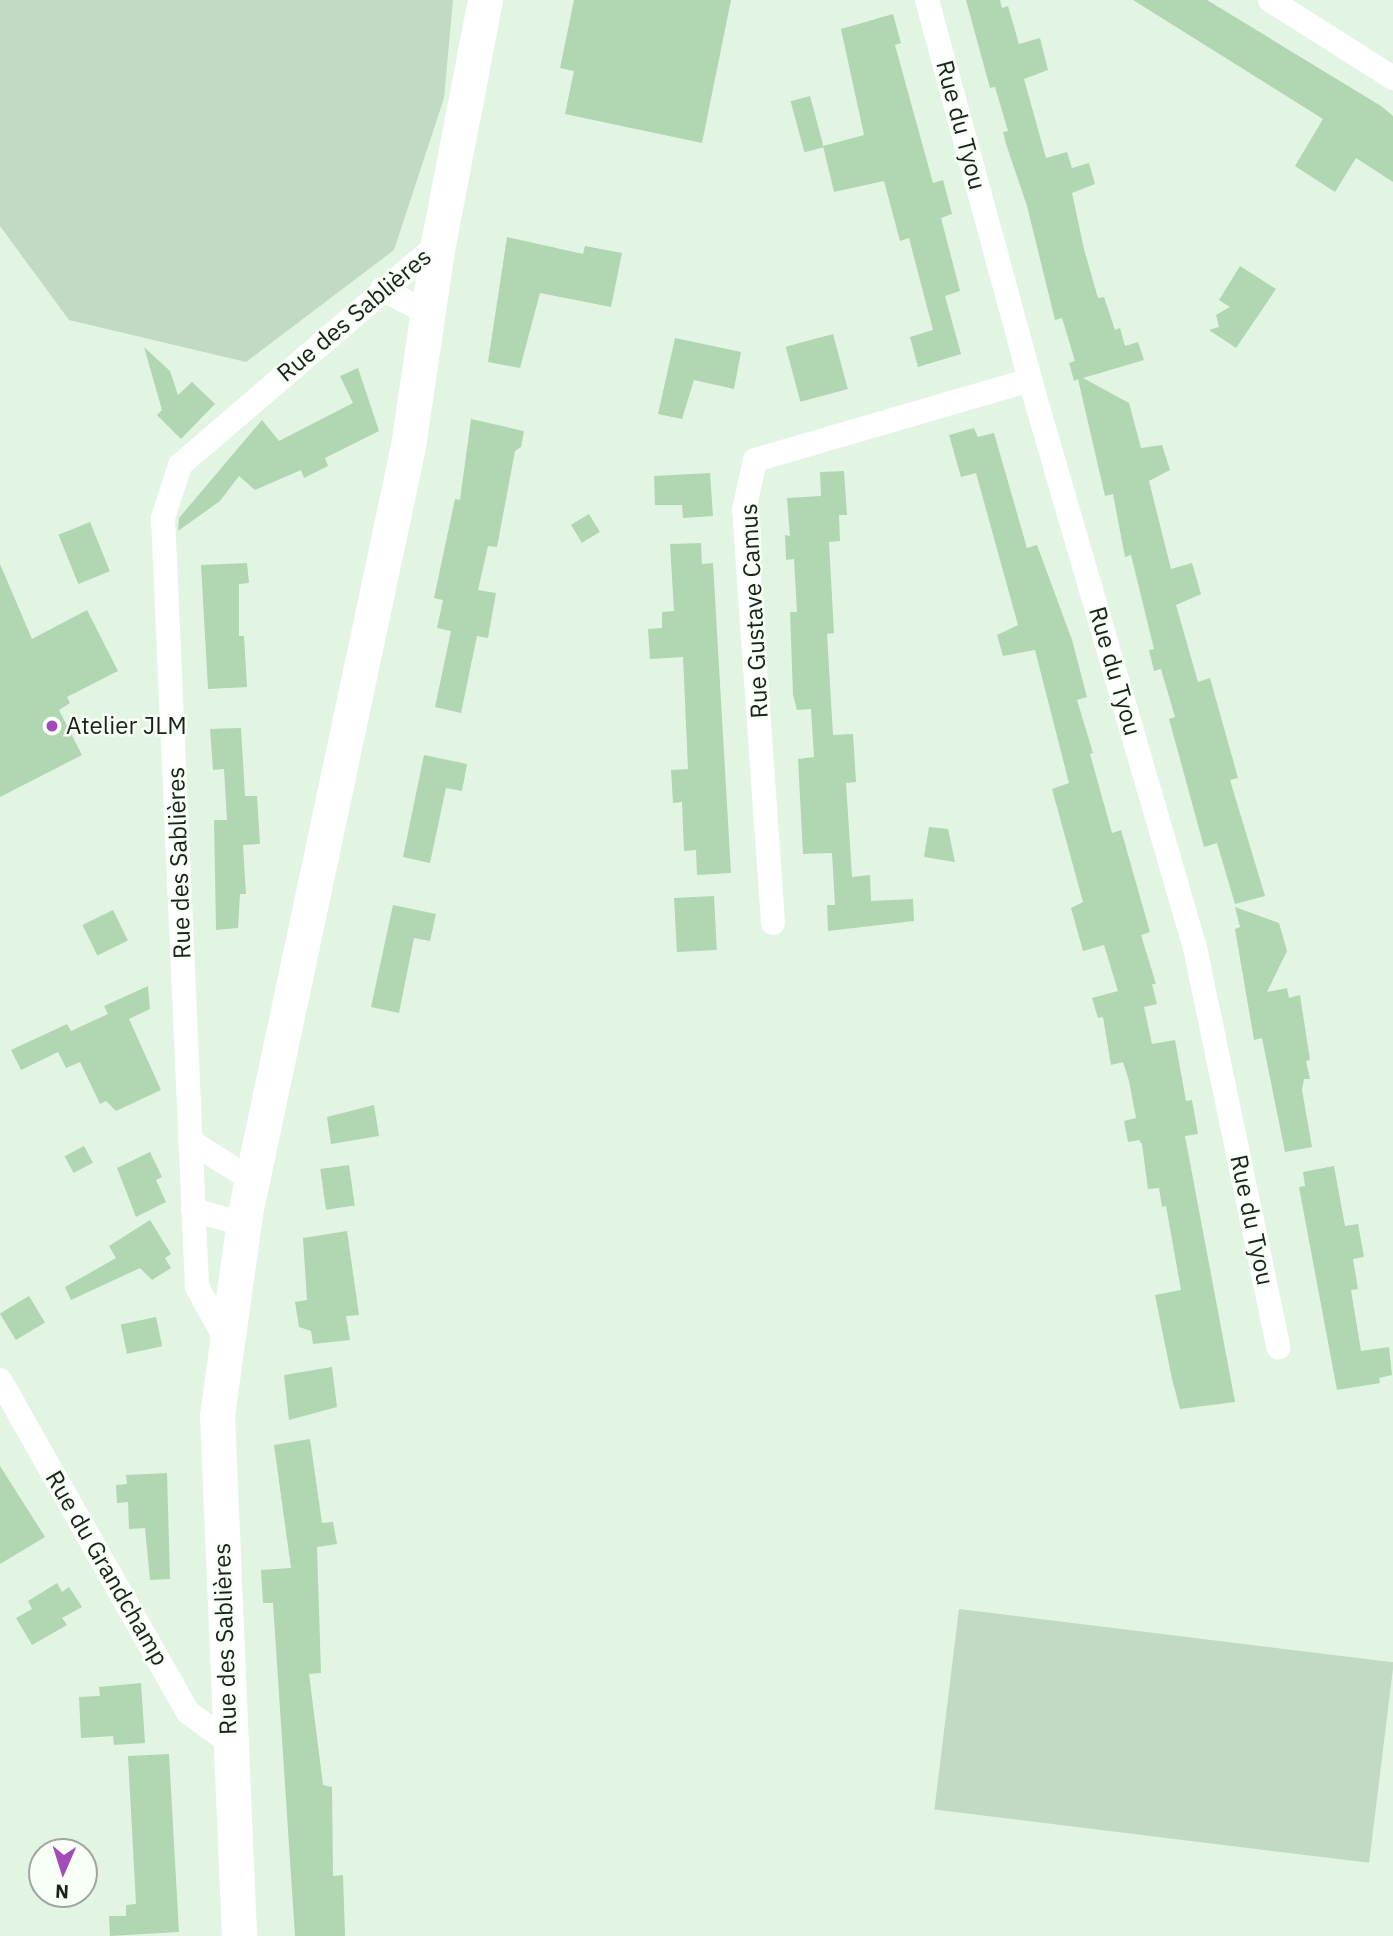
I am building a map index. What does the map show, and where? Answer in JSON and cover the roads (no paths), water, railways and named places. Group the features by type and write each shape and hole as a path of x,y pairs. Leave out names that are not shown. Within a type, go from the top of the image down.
{"main road":[{"name":"Rue des Sablières","path":"239,1936 217,1415 252,1180 408,446 438,244 485,0"}],"street":[{"name":"Rue du Tyou","path":"927,0 1030,380 1195,948 1278,1347"},
{"path":"1270,0 1393,78"},
{"name":"Rue des Sablières","path":"227,1342 197,1287 163,518 180,465 382,289 438,244"},
{"path":"382,289 428,313"},
{"name":"Rue Gustave Camus","path":"773,923 744,510 755,460 1030,380"},
{"path":"190,1141 252,1180"},
{"path":"193,1210 244,1224"},
{"name":"Rue du Grandchamp","path":"0,1380 188,1712 230,1743"}],"place":[{"name":"Atelier JLM","path":"52,726"}]}
